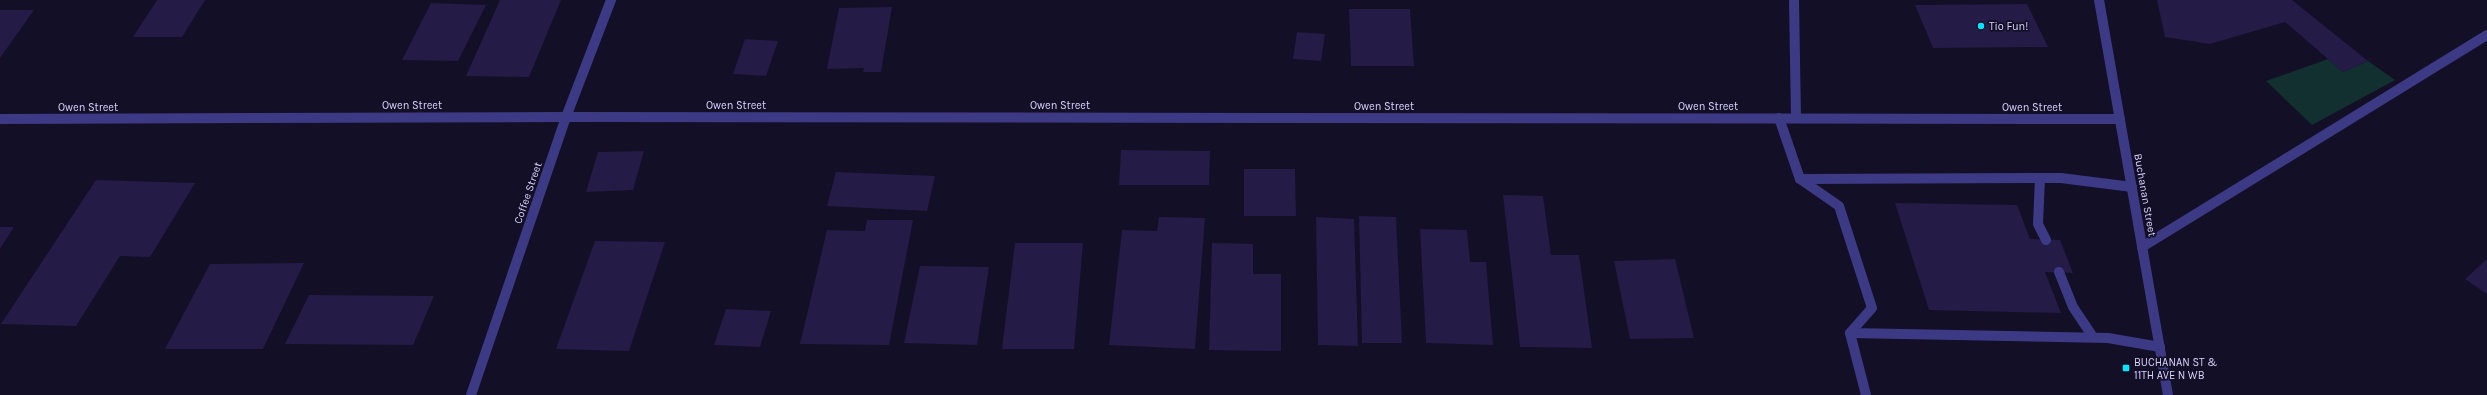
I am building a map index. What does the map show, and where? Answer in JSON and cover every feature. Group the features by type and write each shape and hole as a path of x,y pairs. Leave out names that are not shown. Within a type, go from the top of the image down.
{"street":[{"name":"Coffee Street","path":"471,395 566,117 611,0"},
{"path":"1794,0 1796,118"},
{"name":"Buchanan Street","path":"2099,0 2168,395"},
{"path":"2142,247 2487,36"},
{"name":"Owen Street","path":"0,119 566,117 2120,119"},
{"path":"1779,118 1800,179 1839,206 1844,221 1872,308 1850,333"},
{"path":"2040,178 2038,224 2046,240"},
{"path":"1800,179 2062,178 2132,187"},
{"path":"2059,272 2073,307 2093,337"},
{"path":"1850,333 2093,337 2108,338 2160,347"},
{"path":"1850,333 1866,395"}],"green space":[{"path":"2328,59 2343,72 2368,61 2395,80 2312,125 2266,81"}],"building":[{"path":"157,0 205,0 182,37 133,37"},
{"path":"500,0 561,0 529,77 466,76"},
{"path":"2157,0 2292,0 2368,61 2343,72 2285,22 2210,44 2165,37"},
{"path":"431,3 486,5 458,61 402,60"},
{"name":"Tio Fun!","path":"2027,4 2048,47 1933,48 1915,5"},
{"path":"892,7 881,72 863,72 864,68 827,69 839,8"},
{"path":"1349,9 1410,9 1414,66 1351,66"},
{"path":"0,10 34,10 0,58"},
{"path":"1297,32 1325,34 1321,61 1293,59"},
{"path":"745,39 778,41 766,76 733,74"},
{"path":"1121,150 1210,151 1209,185 1119,185"},
{"path":"644,151 633,190 586,192 598,152"},
{"path":"1244,169 1295,169 1296,216 1244,216"},
{"path":"836,172 935,176 927,211 827,206"},
{"path":"96,180 195,183 150,257 120,256 76,326 1,324"},
{"path":"1503,195 1543,196 1551,255 1579,255 1592,348 1520,347"},
{"path":"1895,203 2017,205 2030,239 2060,240 2073,273 2045,272 2061,313 1929,310"},
{"path":"1359,216 1396,217 1402,343 1362,343"},
{"path":"1159,217 1205,218 1195,349 1109,345 1122,230 1157,231"},
{"path":"1316,217 1354,219 1358,346 1318,345"},
{"path":"867,220 913,220 889,345 800,344 827,230 865,231"},
{"path":"0,227 14,227 0,249"},
{"path":"1420,229 1467,230 1470,262 1486,262 1493,345 1426,343"},
{"path":"595,241 665,242 629,351 556,349"},
{"path":"1015,243 1083,243 1074,349 1002,349"},
{"path":"1212,243 1253,244 1253,274 1281,274 1281,351 1209,350"},
{"path":"1675,259 1694,338 1630,339 1614,261"},
{"path":"2487,259 2487,294 2465,279"},
{"path":"304,263 263,349 165,349 210,264"},
{"path":"920,266 989,267 977,345 904,343"},
{"path":"309,295 434,296 413,345 285,344"},
{"path":"726,309 771,311 760,347 714,345"}],"place":[{"name":"Tio Fun!","path":"1981,26"},
{"name":"BUCHANAN ST & 11TH AVE N WB","path":"2126,368"}]}
